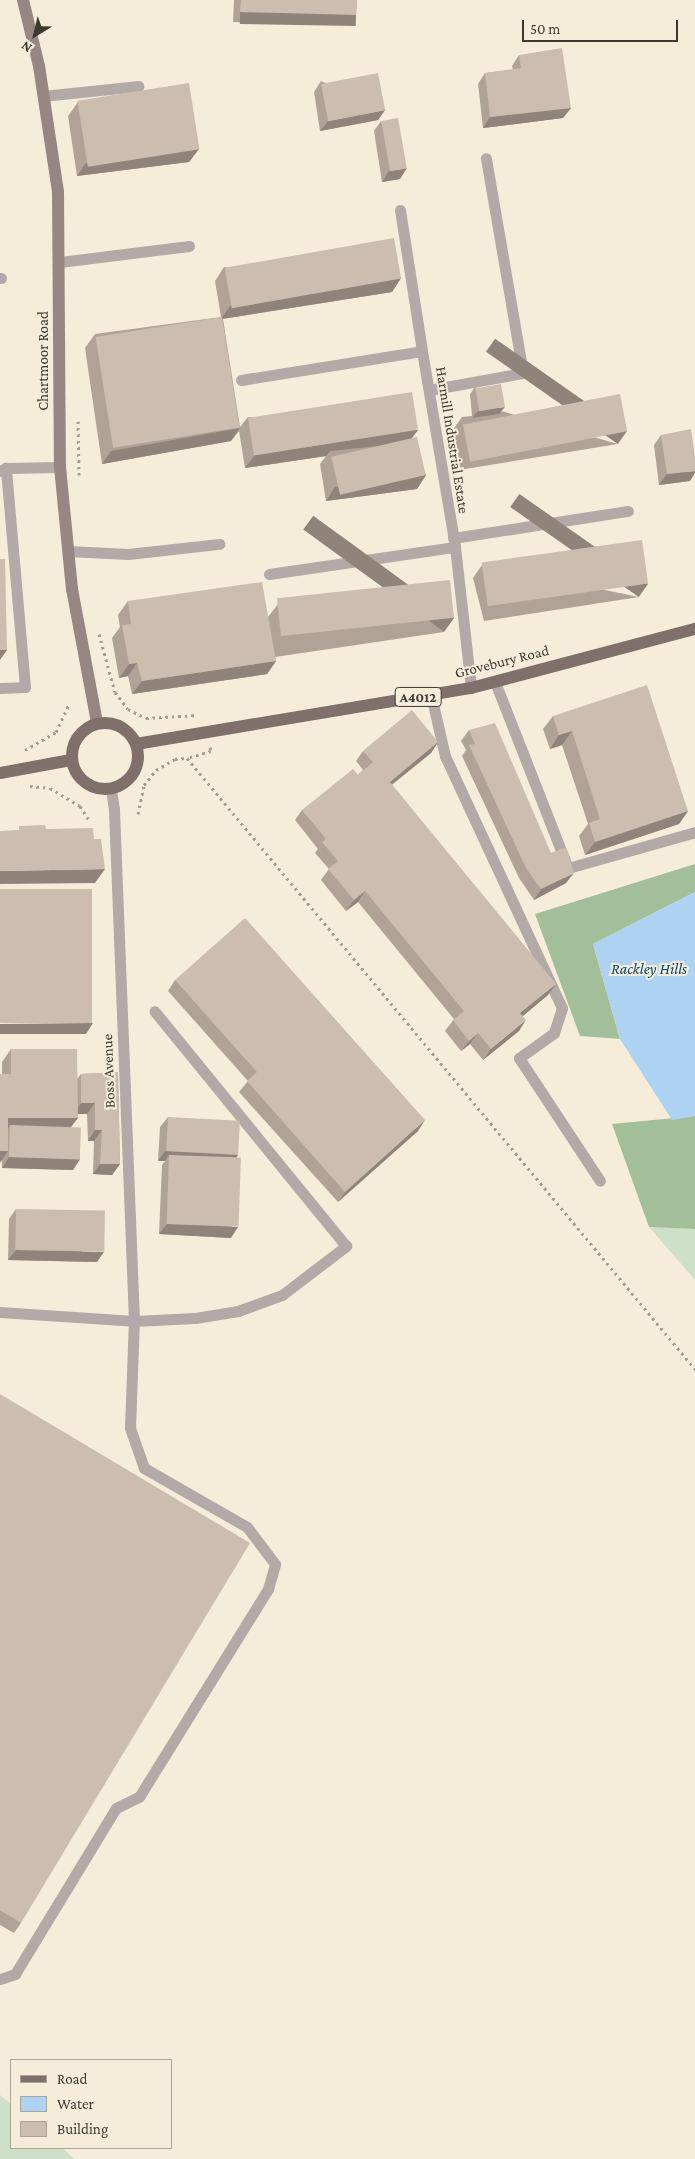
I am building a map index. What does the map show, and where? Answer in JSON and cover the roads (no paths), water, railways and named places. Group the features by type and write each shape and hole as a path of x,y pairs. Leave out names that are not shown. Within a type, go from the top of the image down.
{"main road":[{"name":"Grovebury Road","path":"136,744 471,688 695,629"},
{"path":"97,723 112,723 124,728 136,744 138,762 134,773 126,782 111,789 88,785 80,778 71,760 73,744 78,734 97,723"},
{"path":"0,773 71,760"}],"street":[{"name":"Chartmoor Road","path":"23,0 43,96 58,192 60,467 68,551 97,723"}],"lane":[{"path":"43,96 138,86"},
{"path":"429,390 523,372 486,158"},
{"path":"400,210 422,351"},
{"path":"60,262 189,246"},
{"name":"Harmill Industrial Estate","path":"241,380 422,351 454,542 471,688"},
{"path":"0,688 25,687 3,470 60,467"},
{"path":"269,574 628,511"},
{"path":"68,551 128,554 219,544"},
{"path":"495,682 568,868 695,832"},
{"path":"431,695 445,756 562,1008 554,1033 519,1058 600,1181"},
{"name":"Boss Avenue","path":"0,1979 15,1974 116,1808 139,1797 268,1589 275,1564 247,1527 144,1468 130,1428 135,1352 114,809 111,789"},
{"path":"0,1312 134,1320 195,1318 261,1305 282,1295 346,1246 154,1012"}],"water":[{"name":"Rackley Hills","path":"695,892 695,1116 672,1120 620,1039 593,944"}]}
